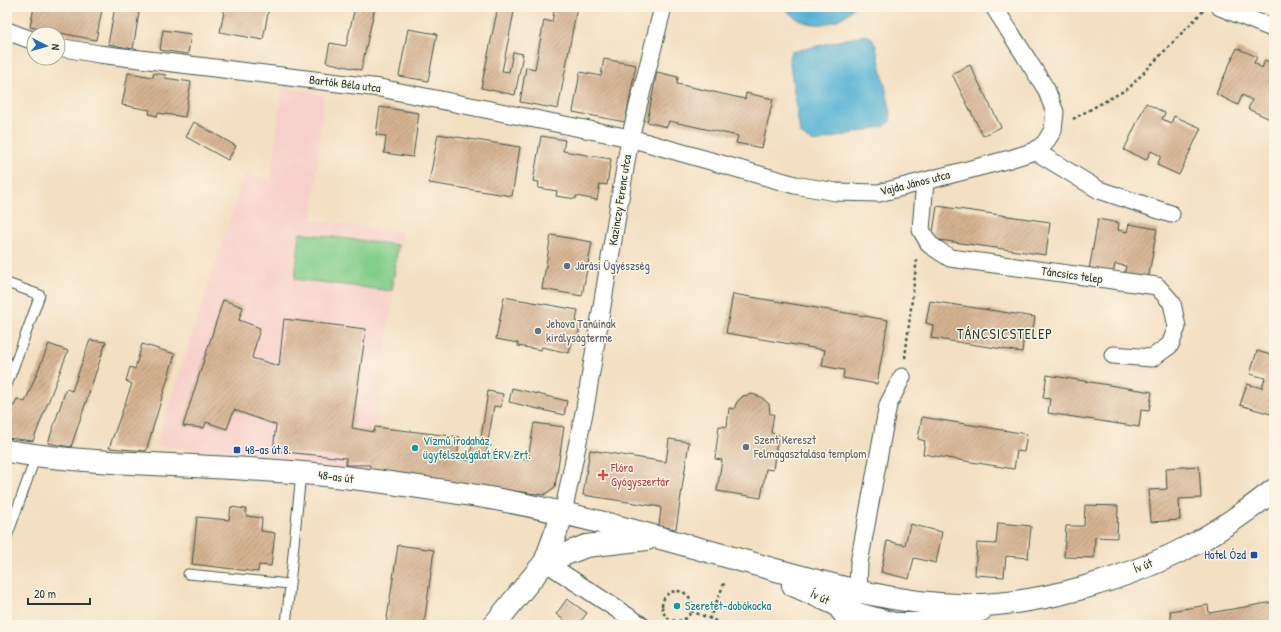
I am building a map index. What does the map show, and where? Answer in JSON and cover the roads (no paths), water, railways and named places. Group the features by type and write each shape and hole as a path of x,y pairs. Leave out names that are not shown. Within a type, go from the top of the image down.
{"main road":[{"name":"48-as út","path":"7,451 64,459 301,473 480,496 563,513 660,538"},
{"name":"Ív út","path":"660,538 714,554 868,593 916,602 958,605 997,604 1076,590 1149,564 1200,541 1248,510 1274,490"},
{"path":"494,625 545,562 563,513"},
{"path":"545,562 586,546 660,538"},
{"name":"Ív út","path":"714,554 785,581 833,604 855,622 940,624 997,604"}],"street":[{"name":"Kazinczy Ferenc utca","path":"563,513 585,408 630,138 662,7"},
{"name":"Vajda János utca","path":"630,138 795,185 836,192 879,194 1035,151 1045,143 1053,130 1055,112 1046,88 994,7"},
{"path":"1220,7 1274,29"},
{"path":"7,31 26,38"},
{"name":"Bartók Béla utca","path":"66,48 99,54 380,88 630,138"},
{"path":"1035,151 1099,190 1171,214"},
{"name":"Táncsics telep","path":"925,181 921,230 930,245 950,258 1157,286 1172,303 1177,327 1170,345 1152,358 1113,355"},
{"path":"855,622 863,614 868,593 859,564 888,405 902,378"},
{"path":"545,562 641,625"}],"lane":[{"path":"7,283 40,295 7,385"},
{"path":"7,537 36,456"},
{"path":"286,625 301,473"},
{"path":"188,574 289,584"}],"water":[{"path":"784,7 854,7 838,20 819,24 800,20 791,15"},
{"path":"864,35 871,37 876,46 891,113 890,122 885,126 815,142 807,139 800,133 789,58 791,52"}],"place":[{"name":"Járási Ügyészség","path":"567,266"},
{"name":"Jehova Tanúinak királyságterme","path":"538,331"},
{"name":"Szent Kereszt Felmagasztalása templom","path":"746,447"},
{"name":"Vízmű irodaház, ügyfélszolgálat ÉRV Zrt.","path":"415,448"},
{"name":"48-as út 8.","path":"237,450"},
{"name":"Flóra Gyógyszertár","path":"603,475"},
{"name":"Hotel Ózd","path":"1254,555"},
{"name":"Szeretet-dobókocka","path":"677,606"}],"district":[{"name":"TÁNCSICSTELEP","path":"1005,334"}]}
